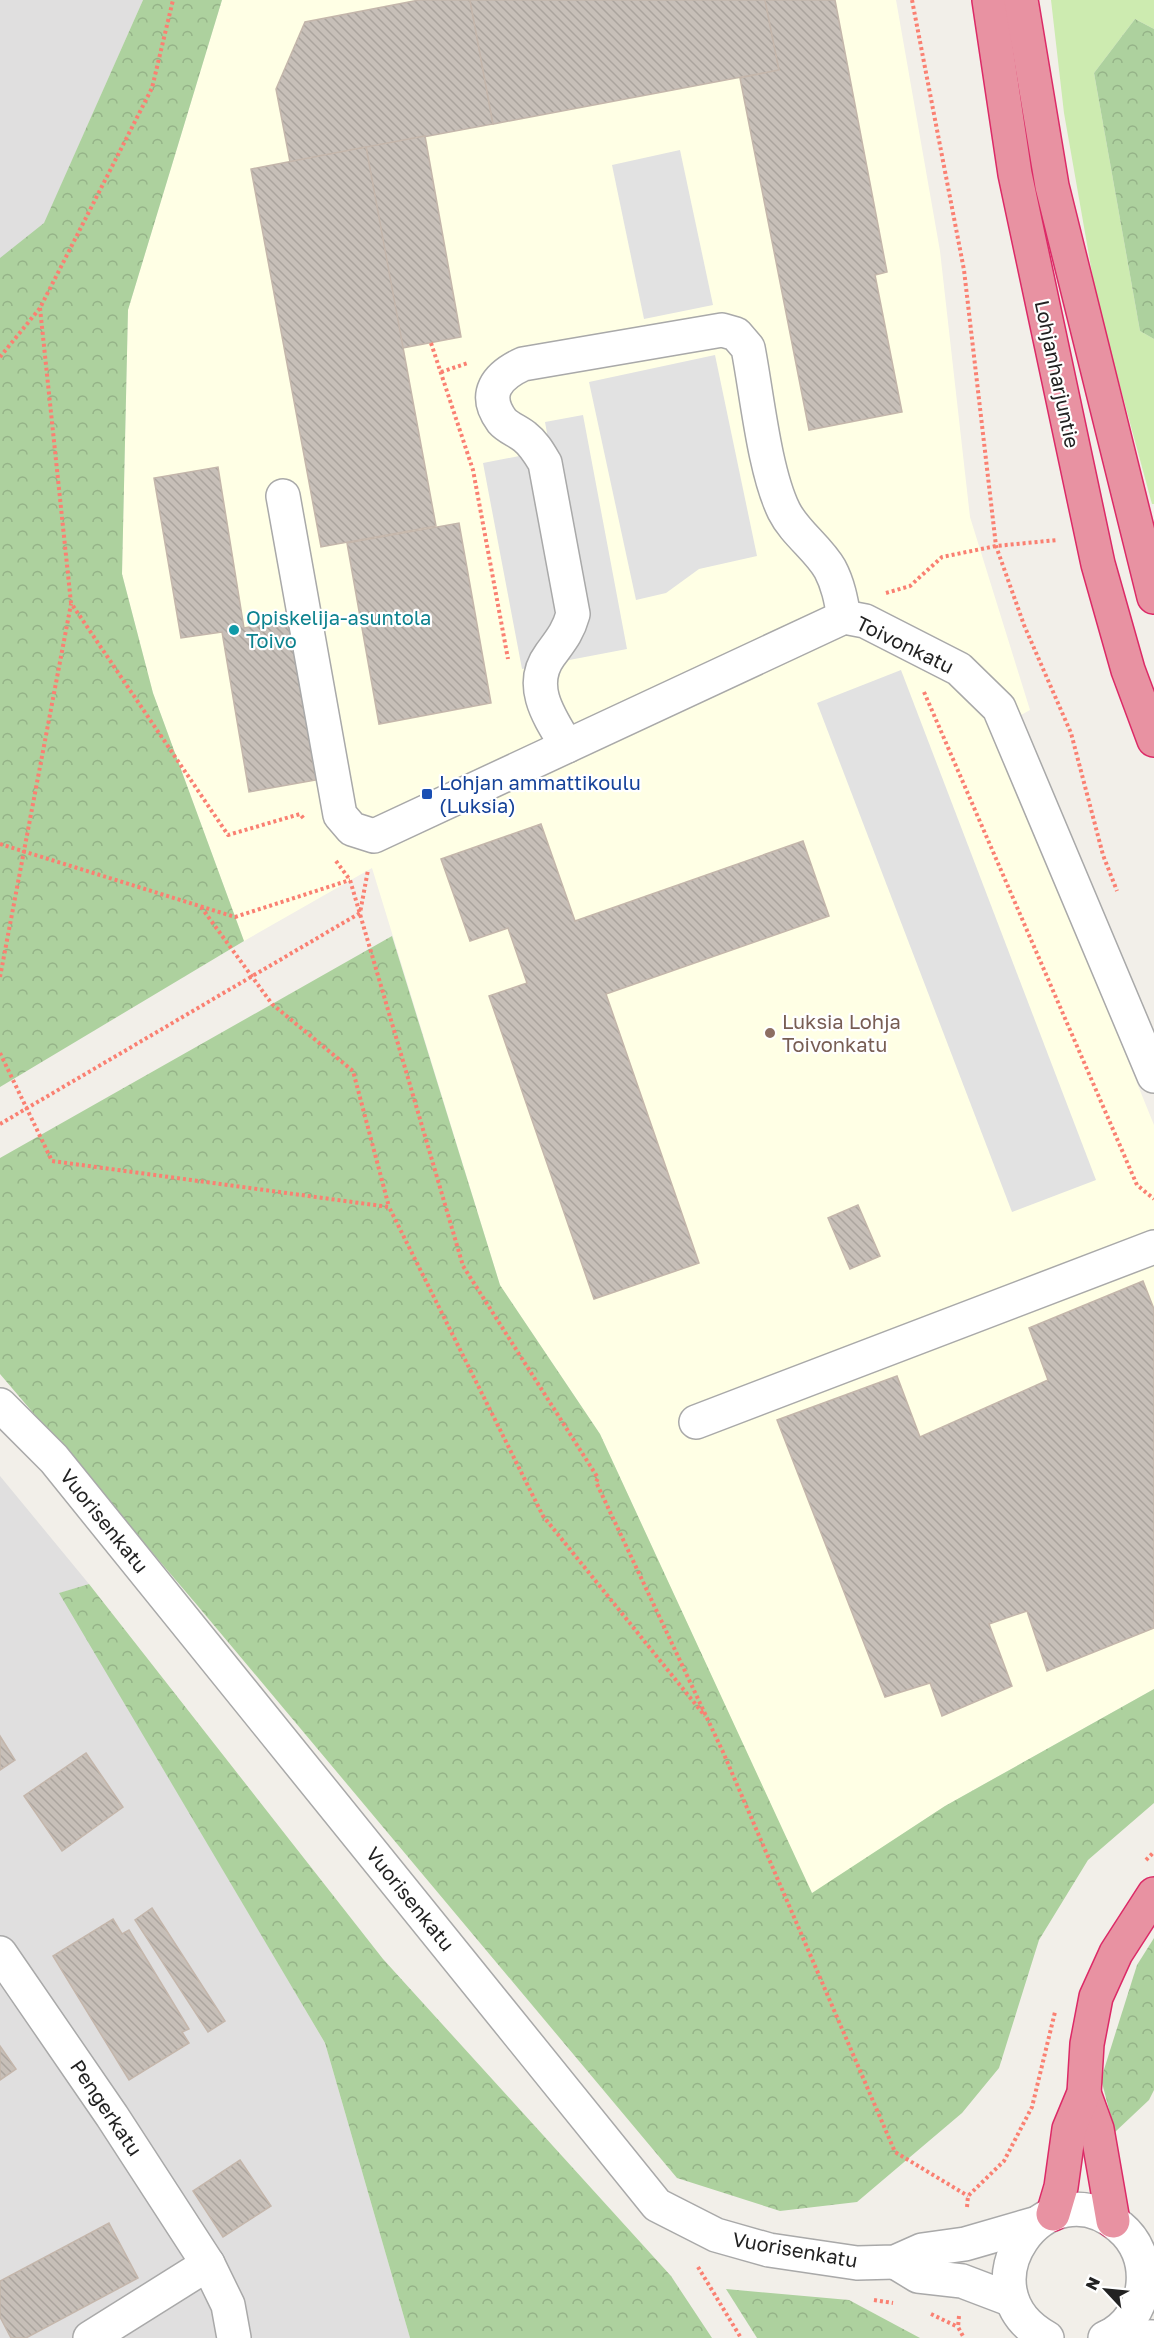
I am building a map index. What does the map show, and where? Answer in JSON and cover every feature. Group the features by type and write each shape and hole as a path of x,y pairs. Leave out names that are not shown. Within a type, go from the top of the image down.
{"highway":[{"name":"Lohjanharjuntie","path":"989,0 1015,174 1098,564 1128,670 1154,740"},
{"name":"Lohjanharjuntie","path":"1021,0 1052,186 1154,597"},
{"path":"1043,2219 1060,2187 1069,2129 1084,2093 1087,2044 1096,1997 1146,1882"},
{"path":"1084,2093 1097,2129 1113,2221"}],"street":[{"path":"567,746 547,711 540,693 539,676 549,656 569,629 573,614 545,463 537,449 526,437 504,423 494,408 494,386 504,373 513,368 523,364 722,330 736,334 748,348 770,464 784,511 806,542 829,567 854,619"},
{"path":"284,496 340,814 352,829 374,836"},
{"name":"Toivonkatu","path":"374,836 567,746 854,619 958,669 999,708 1154,1076"},
{"path":"696,1422 1154,1247"},
{"name":"Vuorisenkatu","path":"0,1405 54,1459 657,2205 716,2235 769,2250 857,2263 895,2262 922,2250 965,2244 1073,2210 1094,2212 1113,2221"},
{"name":"Pengerkatu","path":"0,1953 112,2116 208,2264 228,2305 234,2338"},
{"path":"1017,2318 1008,2280 1011,2260 1019,2240 1043,2219"},
{"path":"1107,2337 1124,2325 1136,2310 1142,2293 1147,2264 1134,2243 1113,2221"},
{"path":"895,2262 918,2276 962,2281 1047,2338"},
{"path":"90,2338 208,2264"},
{"path":"1107,2337 1154,2337"}],"path":[{"path":"0,357 40,308 152,88 173,0"},
{"path":"912,0 964,270 996,546 1024,625 1071,733 1103,855 1120,898"},
{"path":"0,977 71,603 40,308"},
{"path":"431,343 473,470 509,661"},
{"path":"854,619 886,593 910,586 942,558 996,546 1058,539"},
{"path":"71,603 228,836 300,814 307,823"},
{"path":"919,685 931,706 1137,1185 1154,1199"},
{"path":"0,1124 360,913 374,836"},
{"path":"0,844 235,917 350,880"},
{"path":"329,852 350,880 463,1266 598,1478 596,1482 709,1722 896,2152 968,2196"},
{"path":"200,906 272,1004 353,1071 389,1207 543,1516 709,1722"},
{"path":"0,1053 52,1161 389,1207"},
{"path":"1146,1882 1154,1852"},
{"path":"965,2244 968,2196 1004,2161 1032,2108 1057,2002"},
{"path":"697,2265 741,2338"},
{"path":"962,2281 958,2326 964,2338"}],"shaded area":[{"path":"0,0 143,0 44,224 2,259 0,258"},
{"name":"Luksia Lohja Toivonkatu","path":"222,0 896,0 940,251 970,517 1030,710 994,730 1154,1125 1154,1689 945,1806 812,1894 600,1434 500,1285 372,868 244,941 153,693 122,574 128,310"},
{"path":"680,150 713,305 644,319 612,165"},
{"path":"715,355 757,556 699,569 666,593 636,600 589,382"},
{"path":"583,415 627,649 522,669 483,463 550,450 545,422"},
{"path":"901,670 1096,1180 1012,1212 817,703"},
{"path":"0,1476 89,1584 60,1593 325,2043 410,2338 0,2338"}],"green space":[{"path":"143,0 222,0 128,310 122,574 153,693 244,941 0,1087 0,258 44,223"},
{"path":"1051,0 1154,0 1154,29 1135,19 1094,73 1140,331 1154,339 1154,504 1152,504 1097,301 1064,113"},
{"path":"1135,19 1154,29 1154,339 1140,331 1094,73"},
{"path":"392,936 500,1285 600,1434 812,1893 945,1806 1154,1689 1154,1803 1088,1860 1039,1940 999,2068 962,2113 857,2202 780,2211 677,2178 197,1605 0,1374 0,1158"},
{"path":"89,1584 383,1959 671,2276 712,2338 410,2338 325,2043 59,1593"},
{"path":"1154,1938 1154,2090 1149,2100 1115,2132 1101,2079 1137,1965"},
{"path":"726,2289 849,2300 920,2338 757,2338"}],"building":[{"path":"419,0 470,0 493,124 290,162 276,89 305,22"},
{"path":"470,0 765,0 779,70 493,124"},
{"path":"765,0 835,0 887,272 875,275 902,412 809,430 740,78 779,70"},
{"path":"425,136 461,337 402,348 366,147"},
{"path":"366,147 436,526 321,547 251,169"},
{"name":"Opiskelija-asuntola Toivo","path":"218,467 244,628 288,620 316,780 249,792 222,632 181,638 154,478"},
{"path":"459,523 491,703 379,724 347,543"},
{"path":"541,824 575,921 803,841 829,916 606,994 699,1263 594,1299 489,996 527,983 508,928 470,941 441,859"},
{"path":"858,1205 880,1256 850,1269 828,1218"},
{"path":"1143,1281 1154,1309 1154,1628 1047,1671 1027,1611 989,1624 1012,1686 942,1716 930,1683 885,1697 777,1420 897,1376 920,1437 1048,1380 1029,1328"},
{"path":"0,1736 15,1760 0,1770"},
{"path":"86,1753 123,1807 62,1851 24,1796"},
{"path":"152,1908 225,2021 208,2032 135,1920"},
{"path":"113,1919 122,1934 129,1930 189,2029 182,2032 189,2043 129,2080 53,1956"},
{"path":"0,2046 16,2069 0,2080"},
{"path":"240,2160 271,2206 223,2237 193,2191"},
{"path":"109,2223 138,2278 26,2338 11,2338 0,2317 0,2281"}],"place":[{"name":"Opiskelija-asuntola Toivo","path":"234,630"},
{"name":"Lohjan ammattikoulu (Luksia)","path":"427,794"},
{"name":"Luksia Lohja Toivonkatu","path":"770,1033"}]}
